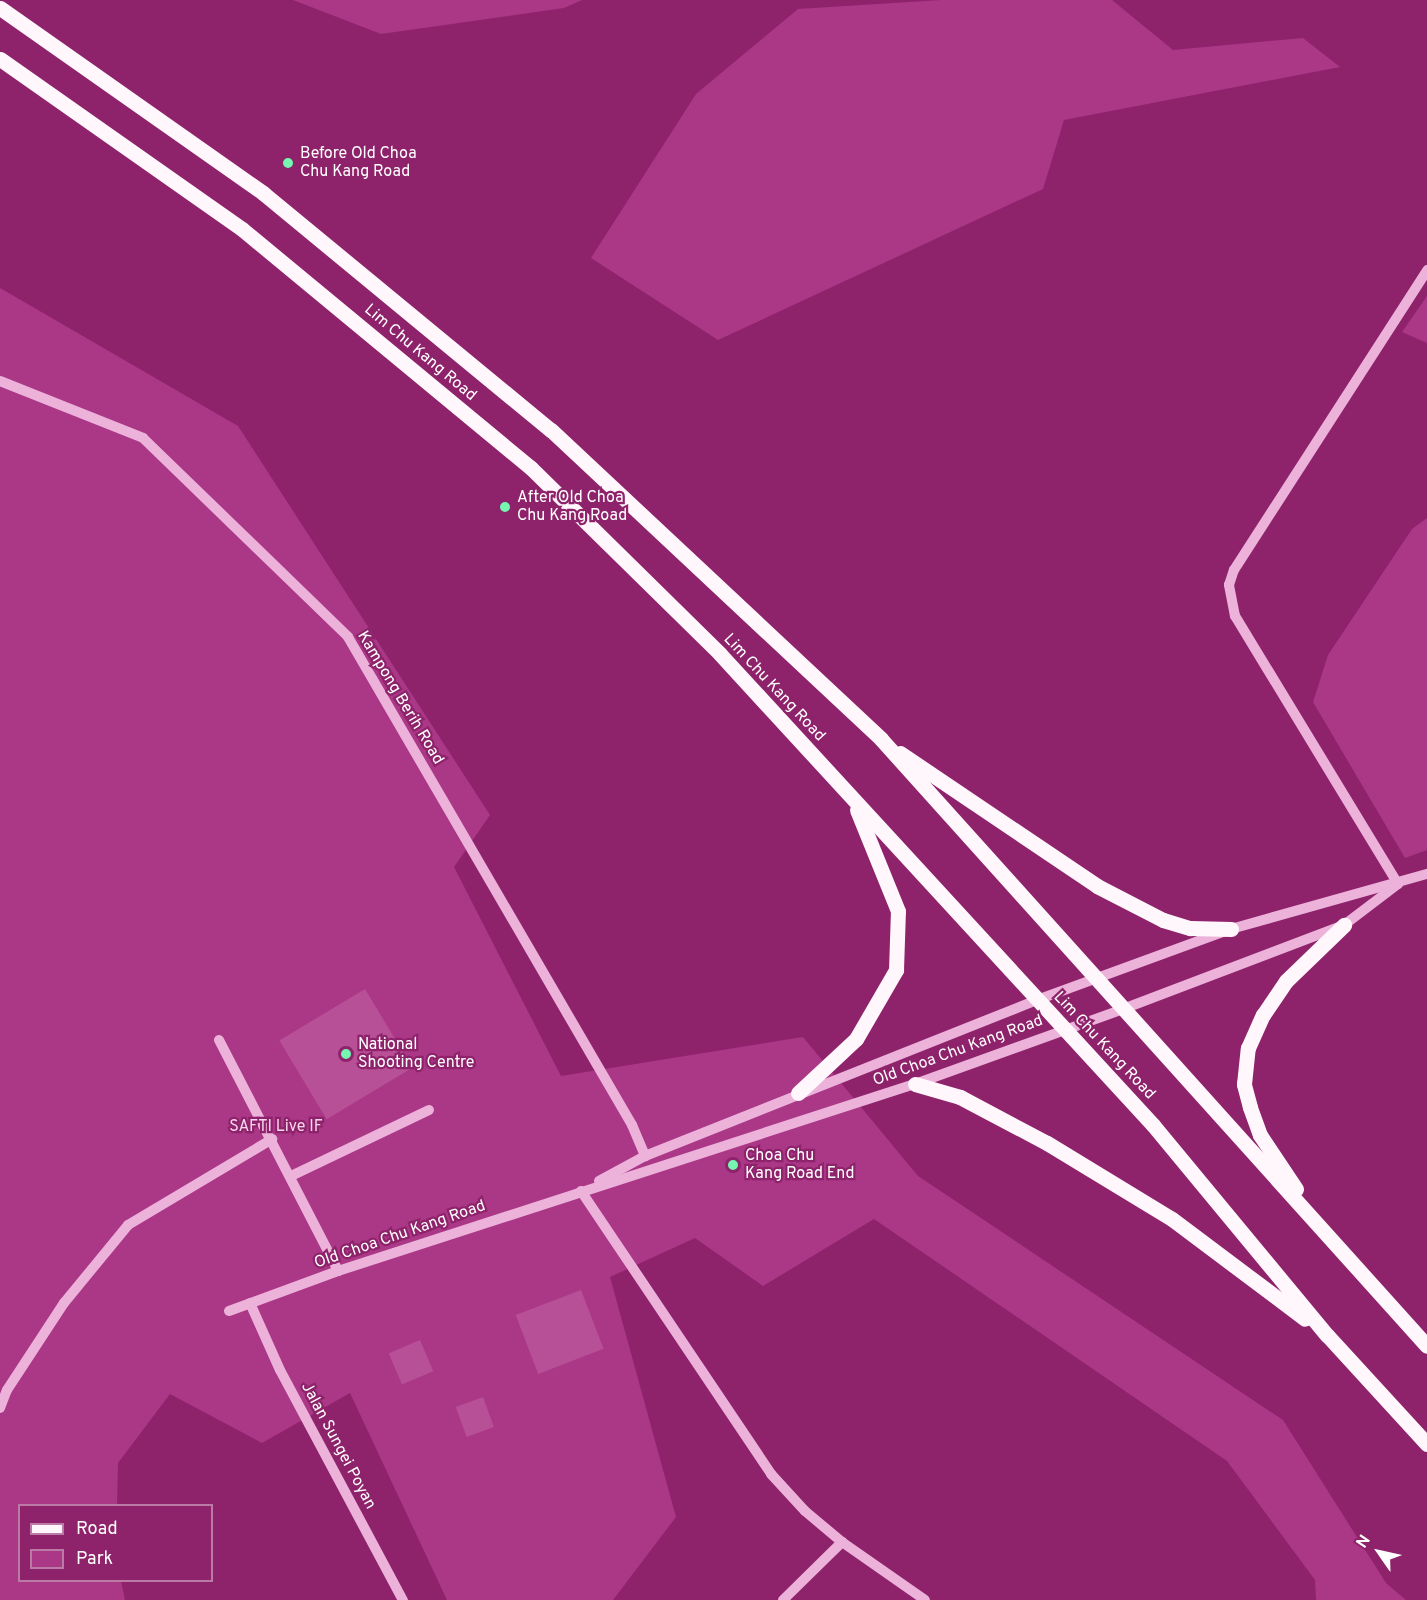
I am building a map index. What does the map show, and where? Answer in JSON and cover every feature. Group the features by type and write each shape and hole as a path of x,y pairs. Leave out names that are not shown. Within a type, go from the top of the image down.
{"main road":[{"name":"Lim Chu Kang Road","path":"0,8 263,194 551,430 880,740 1427,1346"},
{"name":"Lim Chu Kang Road","path":"0,59 242,229 531,468 720,654 1153,1125 1327,1335 1427,1444"},
{"path":"880,740 1097,886 1163,920 1190,928 1231,929"},
{"path":"798,1093 856,1039 896,970 898,911 853,801"},
{"path":"1323,1230 1260,1135 1244,1083 1248,1048 1263,1016 1286,981 1344,925"},
{"path":"915,1084 960,1097 997,1113 1172,1219 1327,1335"}],"street":[{"path":"1398,884 1235,616 1229,585 1234,570 1427,270"},
{"name":"Kampong Berih Road","path":"0,381 143,438 348,637 632,1125 645,1156"},
{"name":"Old Choa Chu Kang Road","path":"581,1191 645,1156 798,1093 1037,1000 1231,929 1427,874"},
{"name":"Old Choa Chu Kang Road","path":"230,1311 338,1271 915,1084 1123,1009 1344,925 1398,884"},
{"path":"219,1040 338,1271"},
{"path":"291,1176 429,1110"},
{"path":"0,1408 7,1390 64,1303 128,1225 272,1139"},
{"path":"581,1191 771,1474 805,1511 842,1542 925,1600"},
{"name":"Jalan Sungei Poyan","path":"250,1304 280,1370 403,1600"},
{"path":"783,1600 842,1542"}],"green space":[{"path":"293,0 582,0 564,8 381,34"},
{"path":"941,0 1112,0 1173,50 1303,38 1340,67 1064,120 1043,189 718,340 591,258 696,94 798,9"},
{"name":"SAFTI Live IF","path":"0,288 238,426 490,815 454,867 561,1076 803,1037 918,1176 1283,1420 1386,1583 1406,1600 1316,1600 1315,1580 1227,1461 874,1219 763,1286 695,1238 610,1277 676,1517 613,1600 447,1600 350,1393 262,1443 170,1394 118,1463 117,1504 18,1504 18,1582 121,1582 125,1600 0,1600"},
{"path":"1427,296 1427,343 1402,332"},
{"path":"1427,518 1427,850 1405,858 1313,702 1328,655 1412,529"}],"building":[{"name":"National Shooting Centre","path":"365,989 412,1068 327,1119 279,1041"},
{"path":"581,1290 604,1349 538,1374 516,1315"},
{"path":"420,1340 433,1371 402,1385 389,1353"},
{"path":"483,1397 494,1427 467,1437 456,1407"}],"place":[{"name":"Before Old Choa Chu Kang Road","path":"288,163"},
{"name":"After Old Choa Chu Kang Road","path":"505,507"},
{"name":"National Shooting Centre","path":"346,1054"},
{"name":"Choa Chu Kang Road End","path":"733,1165"}]}
